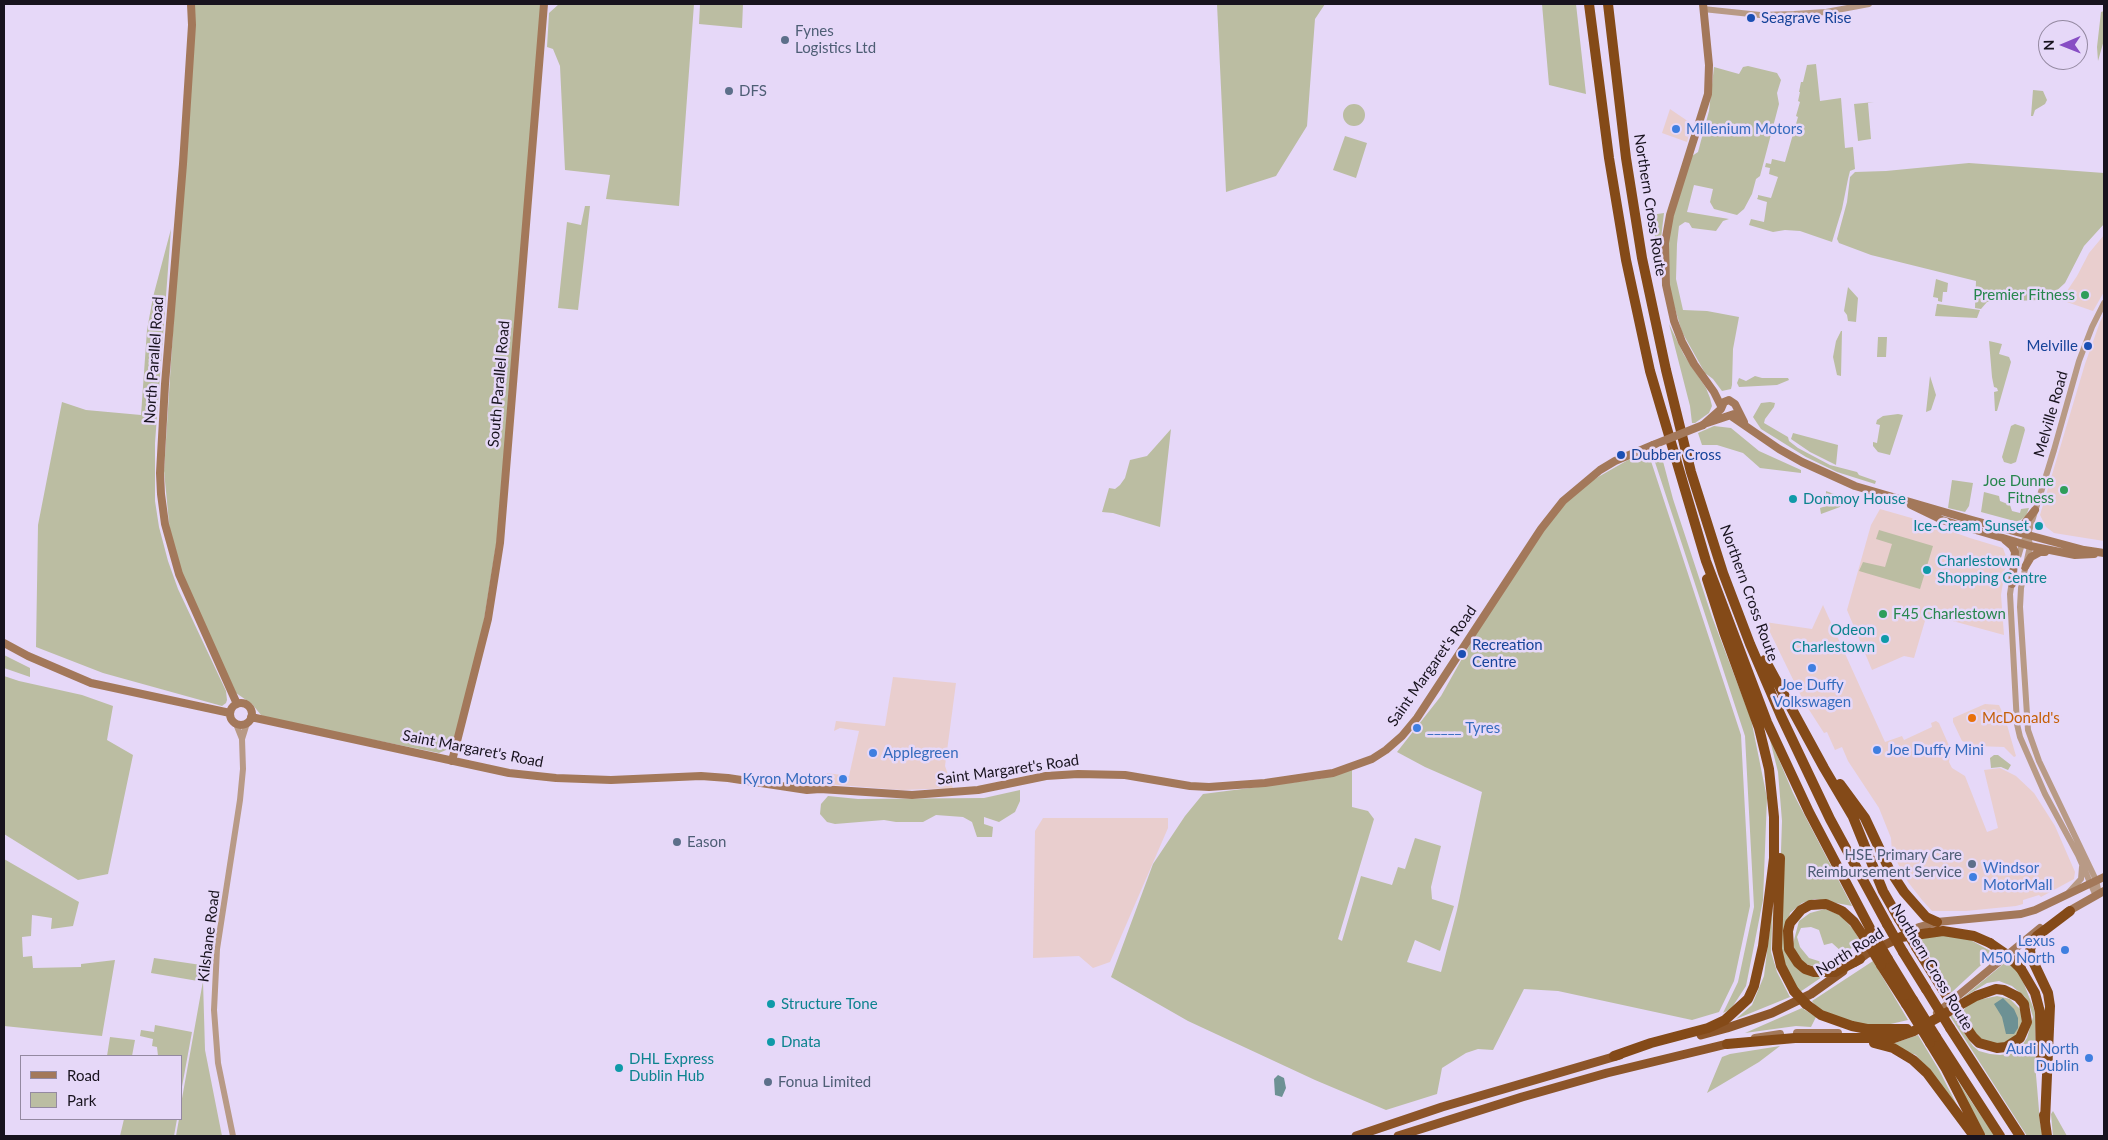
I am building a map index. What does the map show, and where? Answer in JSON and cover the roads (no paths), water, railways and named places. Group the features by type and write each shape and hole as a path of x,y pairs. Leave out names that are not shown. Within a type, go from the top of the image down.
{"highway":[{"name":"Northern Cross Route","path":"1589,4 1609,158 1626,260 1650,371 1706,561 1767,722 1868,935"},
{"name":"Northern Cross Route","path":"1608,4 1626,158 1642,258 1673,398 1710,532 1750,644 1785,724 1830,818 1887,924 1950,1028 2020,1136"},
{"path":"1710,532 1770,672 1853,817 1883,891 1916,947 1943,990 1962,1021 1979,1043 1997,1048 2006,1047 2020,1038 2027,1022 2024,1004 2018,997 2004,990 1996,989 1986,991 1963,1004 1911,1030 1894,1038 1840,1040"},
{"path":"1614,1056 1652,1043 1708,1028 1724,1020 1748,999 1754,986 1763,946 1774,858 1774,817 1769,769 1759,728 1707,582 1706,561"},
{"path":"1752,685 1775,778 1779,822 1777,949 1781,966 1794,991 1806,1004 1821,1015 1867,1029 1911,1030"},
{"path":"1816,753 1865,818 1889,869 1904,892 1926,917 1937,922"},
{"path":"1860,959 1835,972 1814,972 1805,969 1798,963 1789,949 1788,931 1790,923 1801,910 1810,906 1826,904 1842,911 1868,935 1933,1040 2000,1136"},
{"path":"2045,1121 2050,1006 2048,993 2031,957 2030,950 2032,943 2047,926 2070,911"},
{"path":"1901,937 1943,931 1974,936 1990,943 2006,954 2021,969 2035,993 2040,1012 2041,1082 2047,1136"},
{"name":"North Road","path":"1356,1136 1442,1107 1614,1056 1727,1028 1772,1013 1811,994 1860,959 1901,937"},
{"path":"1398,1136 1530,1094 1607,1073 1727,1044 1795,1038 1881,1044 1893,1048 1913,1060 1927,1073 1974,1136"},
{"path":"1933,1040 1980,1136"}],"main road":[{"name":"North Parallel Road","path":"191,4 192,25 184,154 165,384 160,473 161,494 165,524 179,574 237,704"},
{"name":"South Parallel Road","path":"452,761 488,619 500,543 544,4"},
{"path":"1703,6 1709,65 1708,94 1673,201 1665,243 1666,285 1674,321 1694,364 1714,392 1723,413 1746,425 1780,450 1839,480 1988,524 2101,553"},
{"path":"1714,392 1734,402 1746,425"},
{"path":"1721,408 1724,402 1729,400"},
{"name":"Saint Margaret's Road","path":"1703,425 1721,408"},
{"path":"1729,416 1735,413 1737,408"},
{"name":"Saint Margaret's Road","path":"249,720 509,773 556,778 611,780 701,776 783,785 795,783 820,788 912,795 978,790 1046,776 1101,773 1146,777 1190,786 1224,787 1316,776 1351,768 1386,750 1416,718 1540,529 1563,501 1600,470 1615,461 1729,416"},
{"path":"1891,496 1934,518 2026,545 2075,555"},
{"path":"1988,524 2018,527 2027,521 2034,510"},
{"path":"2001,538 2009,542 2014,549 2015,558 2012,584"},
{"path":"2025,567 2031,557 2040,552 2082,556 2101,553"},
{"path":"4,643 91,683 230,713"},
{"path":"237,704 244,704 249,708 249,720 242,725 236,724 231,719 230,713 237,704"},
{"name":"North Road","path":"1901,937 1912,930 1937,922 2021,914 2097,880"},
{"path":"1727,1044 1765,1036 1821,1033 1876,1036 1911,1030 1941,1010 2044,924 2100,894"}],"street":[{"path":"1703,6 1741,14 1794,14 1826,12 1869,4"},
{"name":"Melville Road","path":"2028,534 2079,361 2092,327 2104,303"},
{"path":"2028,534 2020,607 2028,730 2039,761 2097,880 2100,894"},
{"path":"2026,545 2010,594 2017,724 2020,737 2046,794 2082,866 2082,878 2072,890 2060,898"},
{"name":"Kilshane Road","path":"242,739 249,720"},
{"name":"Kilshane Road","path":"233,1136 218,1063 214,1010 218,949 243,769 242,739 236,724"},
{"path":"2078,855 2097,880"}],"place":[{"name":"Seagrave Rise","path":"1751,18"},
{"name":"Fynes Logistics Ltd","path":"785,40"},
{"name":"DFS","path":"729,91"},
{"name":"Millenium Motors","path":"1676,129"},
{"name":"Premier Fitness","path":"2085,295"},
{"name":"Melville","path":"2088,346"},
{"name":"Dubber Cross","path":"1621,455"},
{"name":"Joe Dunne Fitness","path":"2064,490"},
{"name":"Donmoy House","path":"1793,499"},
{"name":"Ice-Cream Sunset","path":"2039,526"},
{"name":"Charlestown Shopping Centre","path":"1927,570"},
{"name":"F45 Charlestown","path":"1883,614"},
{"name":"Odeon Charlestown","path":"1885,639"},
{"name":"Recreation Centre","path":"1462,654"},
{"name":"Joe Duffy Volkswagen","path":"1812,668"},
{"name":"McDonald's","path":"1972,718"},
{"name":"_____ Tyres","path":"1417,728"},
{"name":"Joe Duffy Mini","path":"1877,750"},
{"name":"Applegreen","path":"873,753"},
{"name":"Kyron Motors","path":"843,779"},
{"name":"Eason","path":"677,842"},
{"name":"HSE Primary Care Reimbursement Service","path":"1972,864"},
{"name":"Windsor MotorMall","path":"1973,877"},
{"name":"Lexus M50 North","path":"2065,950"},
{"name":"Structure Tone","path":"771,1004"},
{"name":"Dnata","path":"771,1042"},
{"name":"Audi North Dublin","path":"2089,1058"},
{"name":"DHL Express Dublin Hub","path":"619,1068"},
{"name":"Fonua Limited","path":"768,1082"}]}
